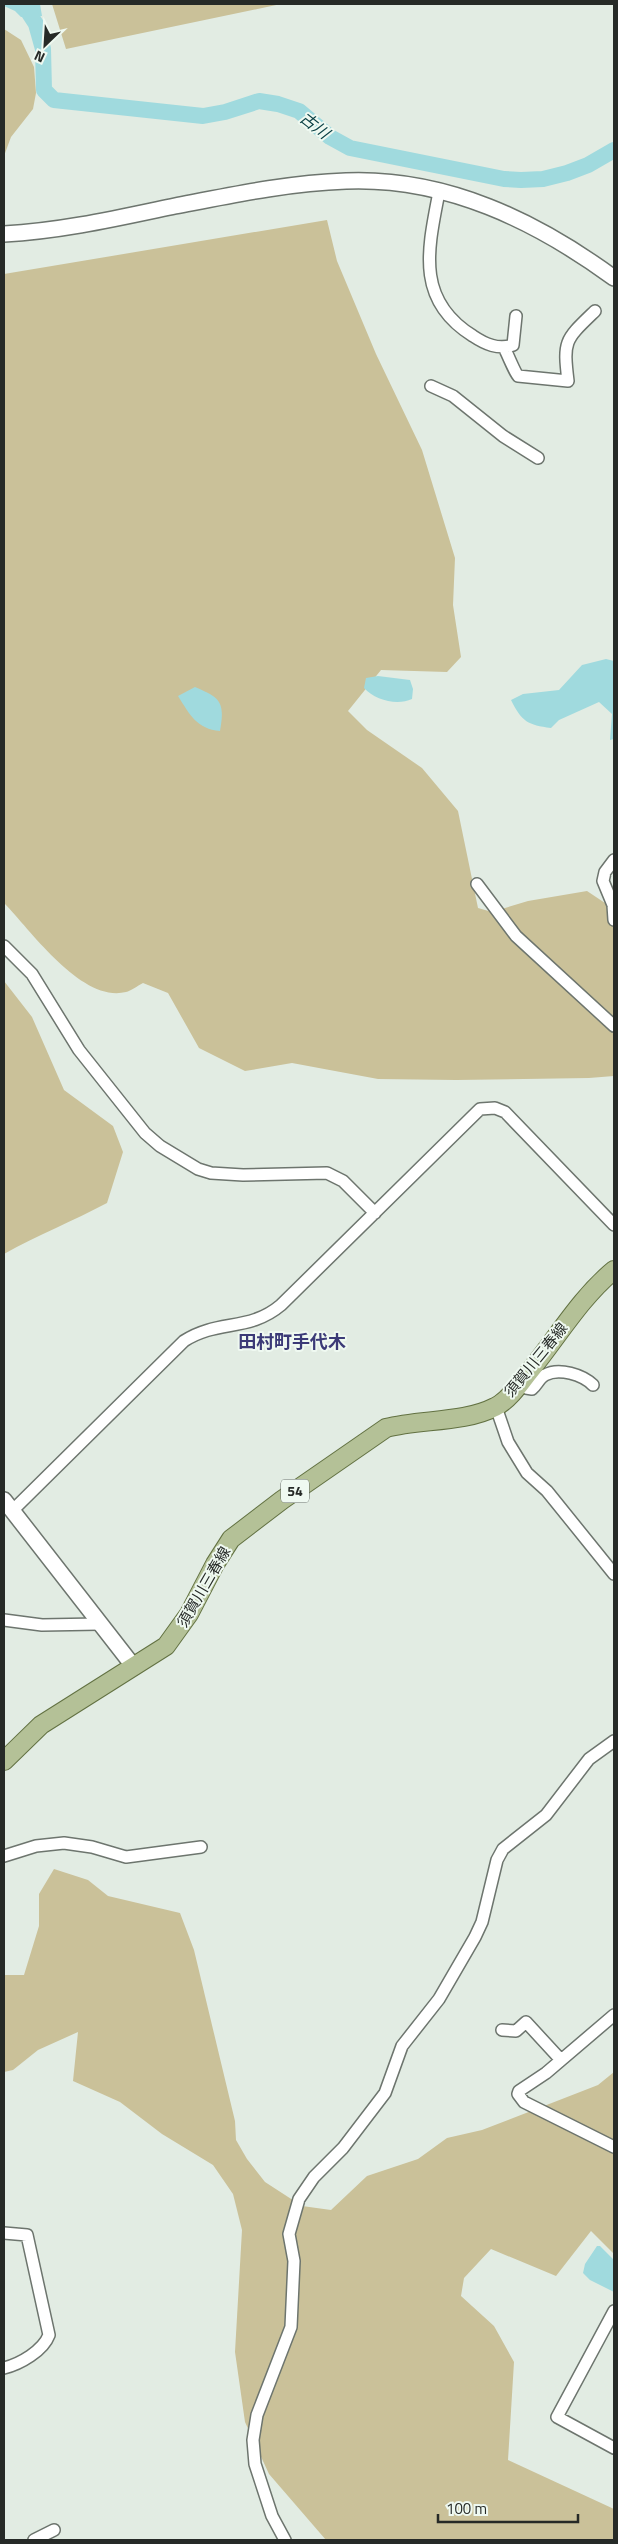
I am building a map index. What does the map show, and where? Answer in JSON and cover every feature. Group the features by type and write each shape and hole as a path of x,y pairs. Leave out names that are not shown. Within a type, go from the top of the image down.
{"main road":[{"name":"須賀川三春線","path":"4,1761 41,1726 166,1646 189,1614 215,1564 231,1539 282,1500 386,1428 404,1423 475,1414 496,1407 523,1380 600,1281 614,1270"}],"street":[{"path":"4,234 75,227 248,192 293,185 348,181 389,183 439,192 483,204 528,223 554,237 614,278"},
{"path":"439,192 430,246 429,272 433,290 439,302 462,329 484,342 504,347 513,345 516,316"},
{"path":"504,347 511,359 514,373 518,376 568,381 565,352 567,340 595,312"},
{"path":"431,386 452,396 503,436 538,458"},
{"path":"614,860 605,872 604,880 613,905 614,920"},
{"path":"477,884 516,936 614,1026"},
{"path":"4,946 32,974 79,1050 145,1134 160,1146 198,1169 212,1173 252,1175 327,1173 343,1181 375,1213"},
{"path":"134,1667 8,1505 184,1341 206,1330 256,1321 267,1316 328,1261 480,1109 495,1108 511,1118 614,1225"},
{"path":"523,1380 526,1388 532,1389 544,1375 551,1372 569,1373 593,1385"},
{"path":"496,1407 508,1442 527,1473 553,1498 614,1574"},
{"path":"4,1620 42,1625 99,1624"},
{"path":"285,2540 272,2516 255,2464 253,2440 257,2415 291,2327 294,2261 289,2234 299,2199 314,2177 343,2148 385,2093 402,2046 439,1999 475,1937 482,1922 497,1860 502,1849 546,1815 589,1759 614,1741"},
{"path":"4,1856 36,1846 64,1844 92,1847 126,1857 201,1847"},
{"path":"614,2015 561,2060 519,2091 519,2096 524,2102 614,2147"},
{"path":"502,2030 516,2031 526,2022 561,2060"},
{"path":"4,2233 27,2235 49,2335 46,2342 28,2358 4,2368"},
{"path":"614,2311 557,2417 614,2448"},
{"path":"34,2540 54,2530"}],"shaded area":[{"path":"52,4 281,4 66,49"},
{"path":"4,29 21,40 34,67 36,93 33,109 11,137 4,156"},
{"path":"327,220 337,261 376,354 422,450 455,558 453,605 461,657 447,672 381,670 348,711 367,730 422,768 458,811 478,908 492,912 528,901 587,891 614,909 614,1076 456,1080 378,1079 292,1063 245,1071 199,1048 168,993 143,983 126,992 109,993 92,987 59,963 5,904 4,274"},
{"path":"4,981 32,1017 64,1090 113,1126 123,1152 107,1203 4,1254"},
{"path":"54,1869 88,1880 108,1896 180,1913 194,1950 235,2121 236,2140 247,2159 265,2182 302,2206 331,2210 367,2176 418,2159 447,2138 482,2130 598,2085 614,2072 614,2254 591,2231 556,2276 491,2249 464,2278 461,2296 494,2326 514,2362 508,2460 614,2509 614,2540 326,2540 269,2474 245,2422 235,2352 242,2230 233,2194 213,2165 162,2134 120,2102 73,2081 78,2032 38,2050 13,2070 4,2072 4,1975 24,1975 39,1926 39,1894"}],"water":[{"path":"4,4 40,4 42,16 21,17 15,11 4,6"},
{"path":"606,659 614,661 614,739 610,740 612,714 599,702 559,720 551,728 531,724 526,721 522,718 511,700 523,694 559,690 582,665"},
{"path":"378,676 410,680 413,689 412,699 393,702 374,696 364,688 366,678"},
{"path":"195,687 211,694 219,702 222,713 220,731 205,727 195,720 178,696"},
{"path":"597,2246 600,2246 614,2260 614,2292 590,2280 583,2273 585,2264"}],"waterway":[{"name":"古川","path":"23,4 36,24 43,49 44,90 54,100 203,116 225,112 259,101 278,104 299,111 330,137 350,148 504,179 543,179 567,173 588,165 614,150"}],"district":[{"name":"田村町手代木","path":"292,1342"}]}
